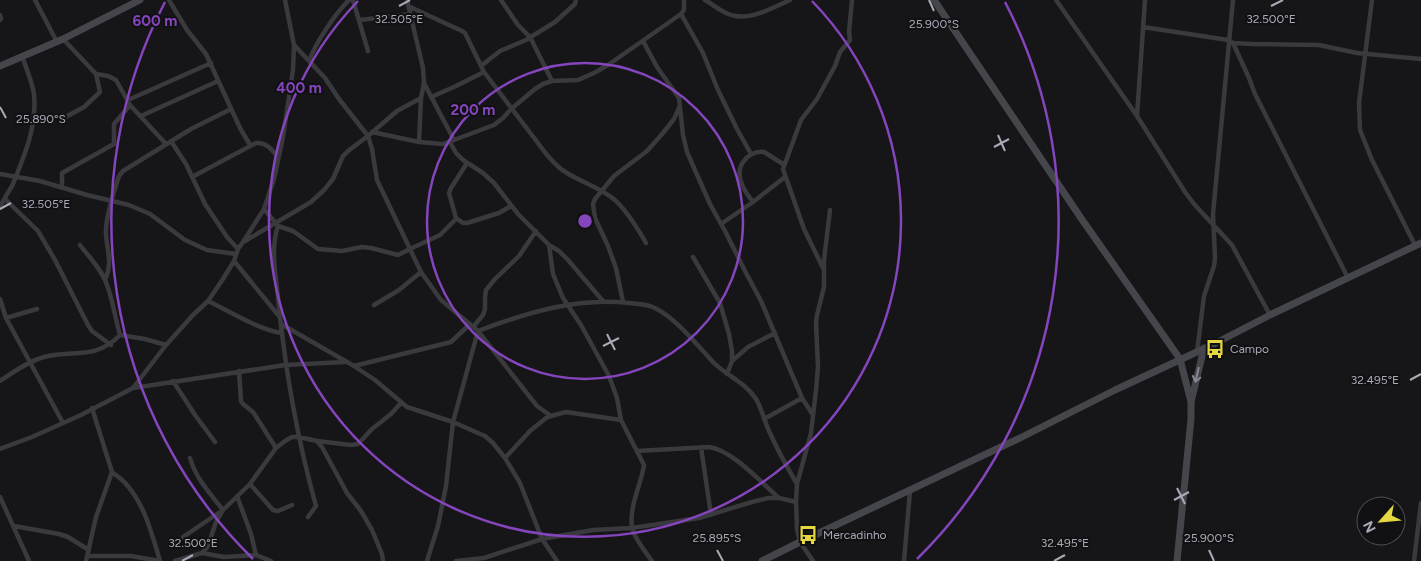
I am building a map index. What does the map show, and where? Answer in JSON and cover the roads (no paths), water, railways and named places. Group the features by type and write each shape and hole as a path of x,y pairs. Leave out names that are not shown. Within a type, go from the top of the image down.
{"street":[{"path":"35,0 60,40 96,74 112,77 140,116 168,143 186,164 210,212 237,251"},
{"path":"0,66 60,40 140,0"},
{"path":"169,0 187,30 203,48 231,110 250,146"},
{"path":"133,388 166,345 208,301 264,209 274,179 293,70 294,45 285,0"},
{"path":"309,60 316,44 339,10 349,0"},
{"path":"353,0 368,51"},
{"path":"501,0 518,25 530,37 552,81"},
{"path":"481,66 500,50 530,37 555,22 575,4 576,0"},
{"path":"370,134 443,144 494,124 543,84 552,81 578,80 594,73 682,14 684,0"},
{"path":"706,0 726,14 743,17 755,15 790,0"},
{"path":"825,272 804,229 785,177 783,164 801,120 817,100 835,66 840,52 850,40 852,0"},
{"path":"934,0 1180,359 1191,402"},
{"path":"1056,0 1137,116 1185,192 1232,245 1270,315"},
{"path":"1137,116 1145,0"},
{"path":"1177,561 1191,420 1191,402 1200,350 1204,296 1215,258 1213,214 1233,0"},
{"path":"762,561 1020,438 1418,244 1372,160 1360,130 1359,102 1372,0"},
{"path":"408,3 424,82 456,153 494,183 511,206 549,245 568,260 603,301"},
{"path":"408,3 465,33 484,72 547,156 559,168 602,191 617,202 636,226 646,244"},
{"path":"360,20 410,14"},
{"path":"682,14 703,53 718,90 751,154"},
{"path":"0,15 0,20"},
{"path":"1143,27 1252,44 1319,45 1366,54 1421,58"},
{"path":"643,41 657,68 679,98 687,152 710,204 761,301 802,398 813,415"},
{"path":"1230,41 1348,278"},
{"path":"294,45 325,78 339,99 370,134 377,180 421,272 442,300 478,330 537,406 551,416"},
{"path":"0,206 9,193 30,142 34,118 34,92 22,56"},
{"path":"62,186 62,172 114,144 114,124 129,102 211,63"},
{"path":"431,97 484,72"},
{"path":"62,119 84,107 100,92 96,74"},
{"path":"140,116 218,81"},
{"path":"419,142 421,98 424,82"},
{"path":"243,242 277,225 311,202 333,179 343,156 397,111 421,98"},
{"path":"624,302 616,268 596,218 593,204 614,176 647,152 680,108"},
{"path":"105,280 109,271 110,257 106,234 107,221 119,176 123,171 191,129 231,110"},
{"path":"192,177 250,146 262,142 268,145 278,157"},
{"path":"753,202 743,188 739,176 739,168 746,157 751,154 764,152 783,164"},
{"path":"467,163 449,193 456,218 463,223 467,223 499,213 511,206"},
{"path":"0,174 62,186 141,209 185,240 207,250 237,251"},
{"path":"721,224 785,177"},
{"path":"5,199 38,231 88,325 92,331 111,344"},
{"path":"264,209 277,225 293,231 318,249 342,251 362,247 398,255 440,235 452,225 456,218"},
{"path":"813,561 800,542 796,502 813,415 818,367 816,323 824,287 825,250 830,210"},
{"path":"277,225 273,257 286,365 303,458 316,506 308,517"},
{"path":"354,366 451,342 484,315 486,309 486,290 494,279 519,256 536,231"},
{"path":"80,245 105,280 120,334"},
{"path":"549,245 554,274 563,298 581,325 609,376 617,398 621,420 643,462 644,467 633,509 632,528 652,561"},
{"path":"693,257 720,303 732,351 732,361 727,374"},
{"path":"234,261 280,317"},
{"path":"374,305 399,290 421,272"},
{"path":"0,299 6,318 63,422"},
{"path":"208,301 260,326 282,333"},
{"path":"478,330 562,305 603,301 644,304 656,308 672,320 720,369 746,387 756,399 768,431 798,484"},
{"path":"6,318 37,309"},
{"path":"281,324 354,366 382,385 407,407 454,422 485,436 505,458 520,483 542,539 558,561"},
{"path":"427,561 438,526 446,486 454,422 478,330"},
{"path":"732,361 748,347 774,333"},
{"path":"0,381 42,357 86,353 111,344 120,334"},
{"path":"120,334 166,345"},
{"path":"0,442 1,448 32,437 133,388 286,365 347,362"},
{"path":"239,371 241,401 253,412 276,448"},
{"path":"173,381 215,442"},
{"path":"764,418 802,398"},
{"path":"183,537 223,510 250,484 276,448 292,437 351,445 358,444 372,428 391,414 401,403"},
{"path":"92,408 112,472 126,483 136,497 152,533 157,560 131,556 87,559 96,517 112,472"},
{"path":"505,458 530,431 551,416 566,412 621,420"},
{"path":"317,441 347,493 361,511 372,530 383,561"},
{"path":"637,451 701,447 716,448 728,454 779,498"},
{"path":"701,447 711,515"},
{"path":"190,458 194,471 200,481 223,510"},
{"path":"250,484 273,510 278,511 292,504"},
{"path":"904,561 910,491"},
{"path":"237,496 251,534 256,555"},
{"path":"0,498 29,561"},
{"path":"456,561 484,558 542,539 593,530 632,528 687,521 768,498 779,498 796,502"},
{"path":"1414,561 1421,503"},
{"path":"202,553 208,546 216,522 223,510"},
{"path":"14,526 59,534 89,550"},
{"path":"175,561 202,553 224,559 256,555 271,561"}],"place":[{"name":"Campo","path":"1215,349"},
{"name":"Mercadinho","path":"808,535"}]}
